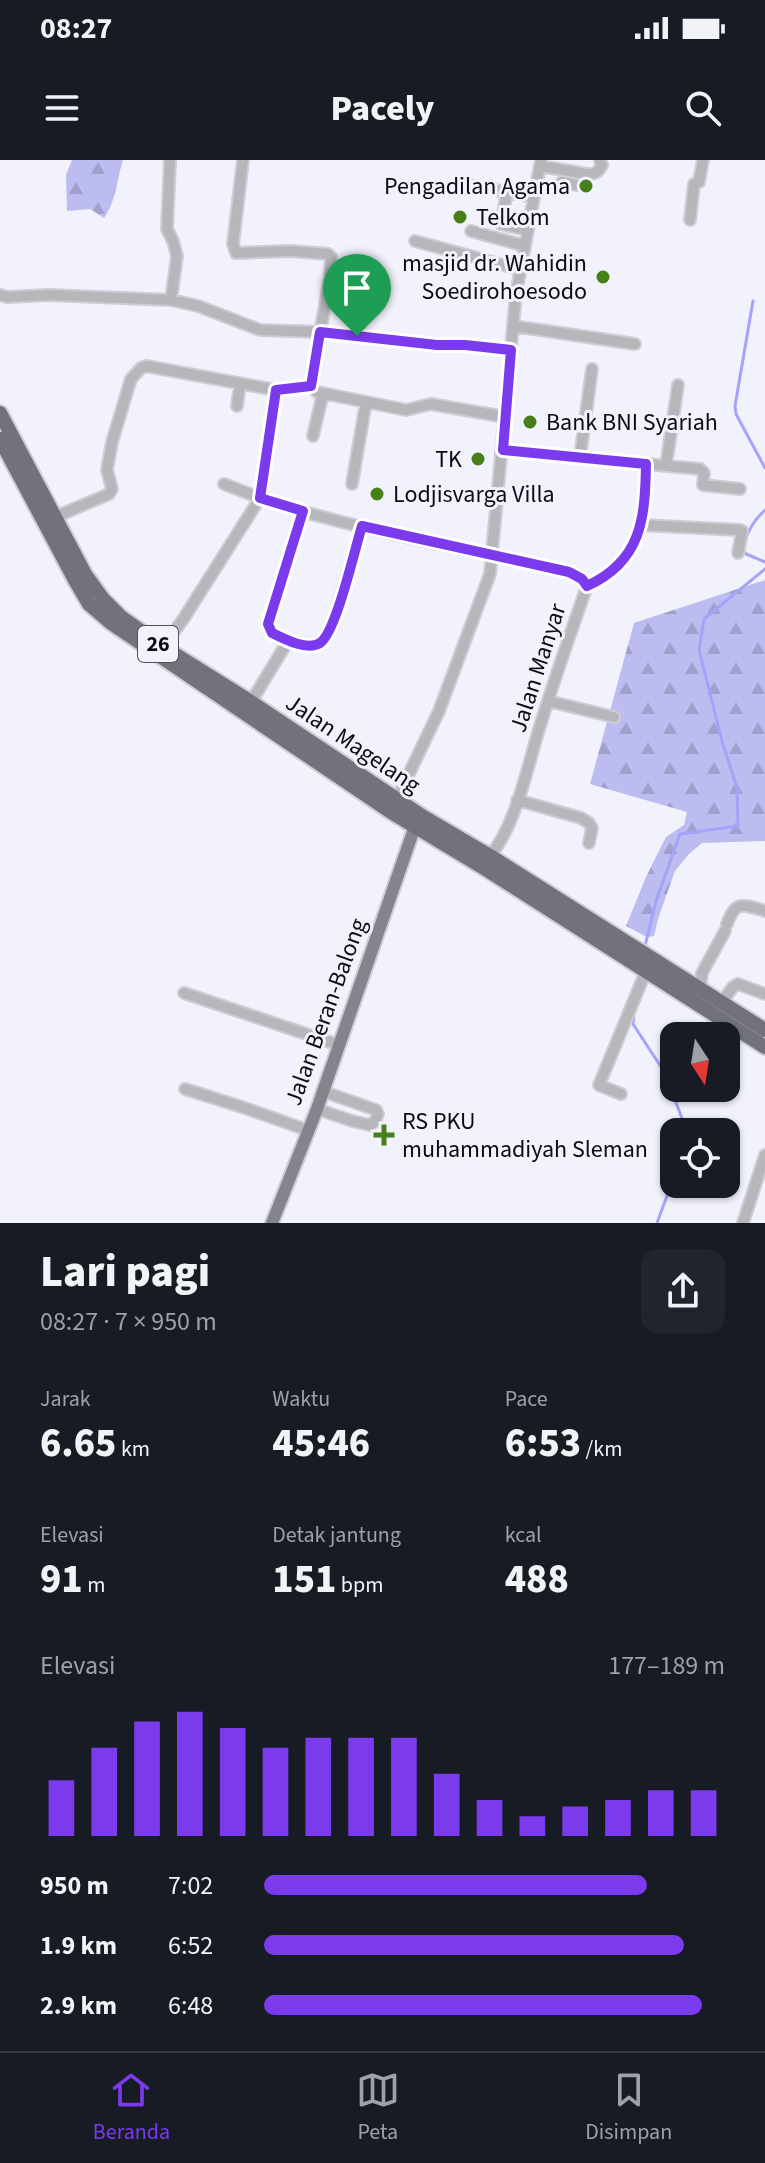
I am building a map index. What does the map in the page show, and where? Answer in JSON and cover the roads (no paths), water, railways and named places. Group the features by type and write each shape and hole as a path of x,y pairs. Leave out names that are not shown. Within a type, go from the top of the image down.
{"highway":[{"name":"Jalan Magelang","path":"0,413 85,574 121,617 251,702 394,805"},
{"name":"Jalan Magelang","path":"0,439 89,604 111,623 145,648 419,821 765,1047"},
{"name":"Jalan Magelang","path":"419,821 490,856 765,1030"}],"main road":[{"name":"Jalan Beran-Balong","path":"272,1223 317,1109 419,821"}],"street":[{"path":"170,160 167,229 177,256 171,300"},
{"path":"243,160 236,210 236,253 291,251 328,254 331,257 311,386"},
{"path":"394,805 439,711 490,574 513,326 541,163 587,174 598,172 602,165 600,160"},
{"path":"690,220 694,184 699,182 703,160"},
{"path":"562,182 582,186 588,179 587,174"},
{"path":"457,183 534,197"},
{"path":"507,192 501,224 528,230"},
{"path":"471,231 525,246"},
{"path":"415,241 521,270"},
{"path":"357,336 370,268"},
{"path":"0,295 171,300 198,306 260,330 320,332 511,350"},
{"path":"513,326 635,344"},
{"path":"55,517 97,500 112,489 107,470 112,442 131,379 141,368 146,366 276,390 311,386"},
{"path":"580,457 592,369"},
{"path":"237,406 240,384"},
{"path":"666,466 678,385"},
{"path":"311,386 317,392 406,410 431,404 505,417"},
{"path":"163,647 260,498 276,390"},
{"path":"313,436 323,393"},
{"path":"352,484 366,402"},
{"path":"503,450 700,469 704,473 703,485 740,489"},
{"path":"587,586 625,560 641,525 646,464"},
{"name":"Jalan Manyar","path":"224,484 303,511 569,572 582,579 587,586 517,800 500,844 490,856"},
{"path":"303,511 268,624 272,633 288,641 319,644 330,631 362,526"},
{"path":"641,525 740,530 738,553"},
{"path":"251,702 288,641"},
{"path":"548,701 614,717"},
{"path":"517,800 581,818 592,828 589,843"},
{"path":"700,990 702,973 733,909 742,905 765,911"},
{"path":"621,1094 599,1085 646,971"},
{"path":"721,1003 738,984 765,994"},
{"path":"184,993 339,1045"},
{"path":"185,1089 307,1130"},
{"path":"317,1109 370,1125 378,1114 376,1110 322,1091"},
{"path":"743,1223 765,1155"}],"waterway":[{"path":"753,301 735,406 736,414 765,468"},
{"path":"765,510 750,530 744,553 765,562"},
{"path":"645,946 656,901 680,834 738,826 737,788 699,650 704,619 765,569"},
{"path":"634,1013 633,1024 665,1073 682,1118"},
{"path":"657,1223 666,1198"}],"place":[{"name":"Pengadilan Agama","path":"586,186"},
{"name":"Telkom","path":"460,217"},
{"name":"masjid dr. Wahidin Soedirohoesodo","path":"603,277"},
{"name":"Bank BNI Syariah","path":"530,422"},
{"name":"TK","path":"478,459"},
{"name":"Lodjisvarga Villa","path":"377,494"},
{"name":"RS PKU muhammadiyah Sleman","path":"384,1135"}]}
